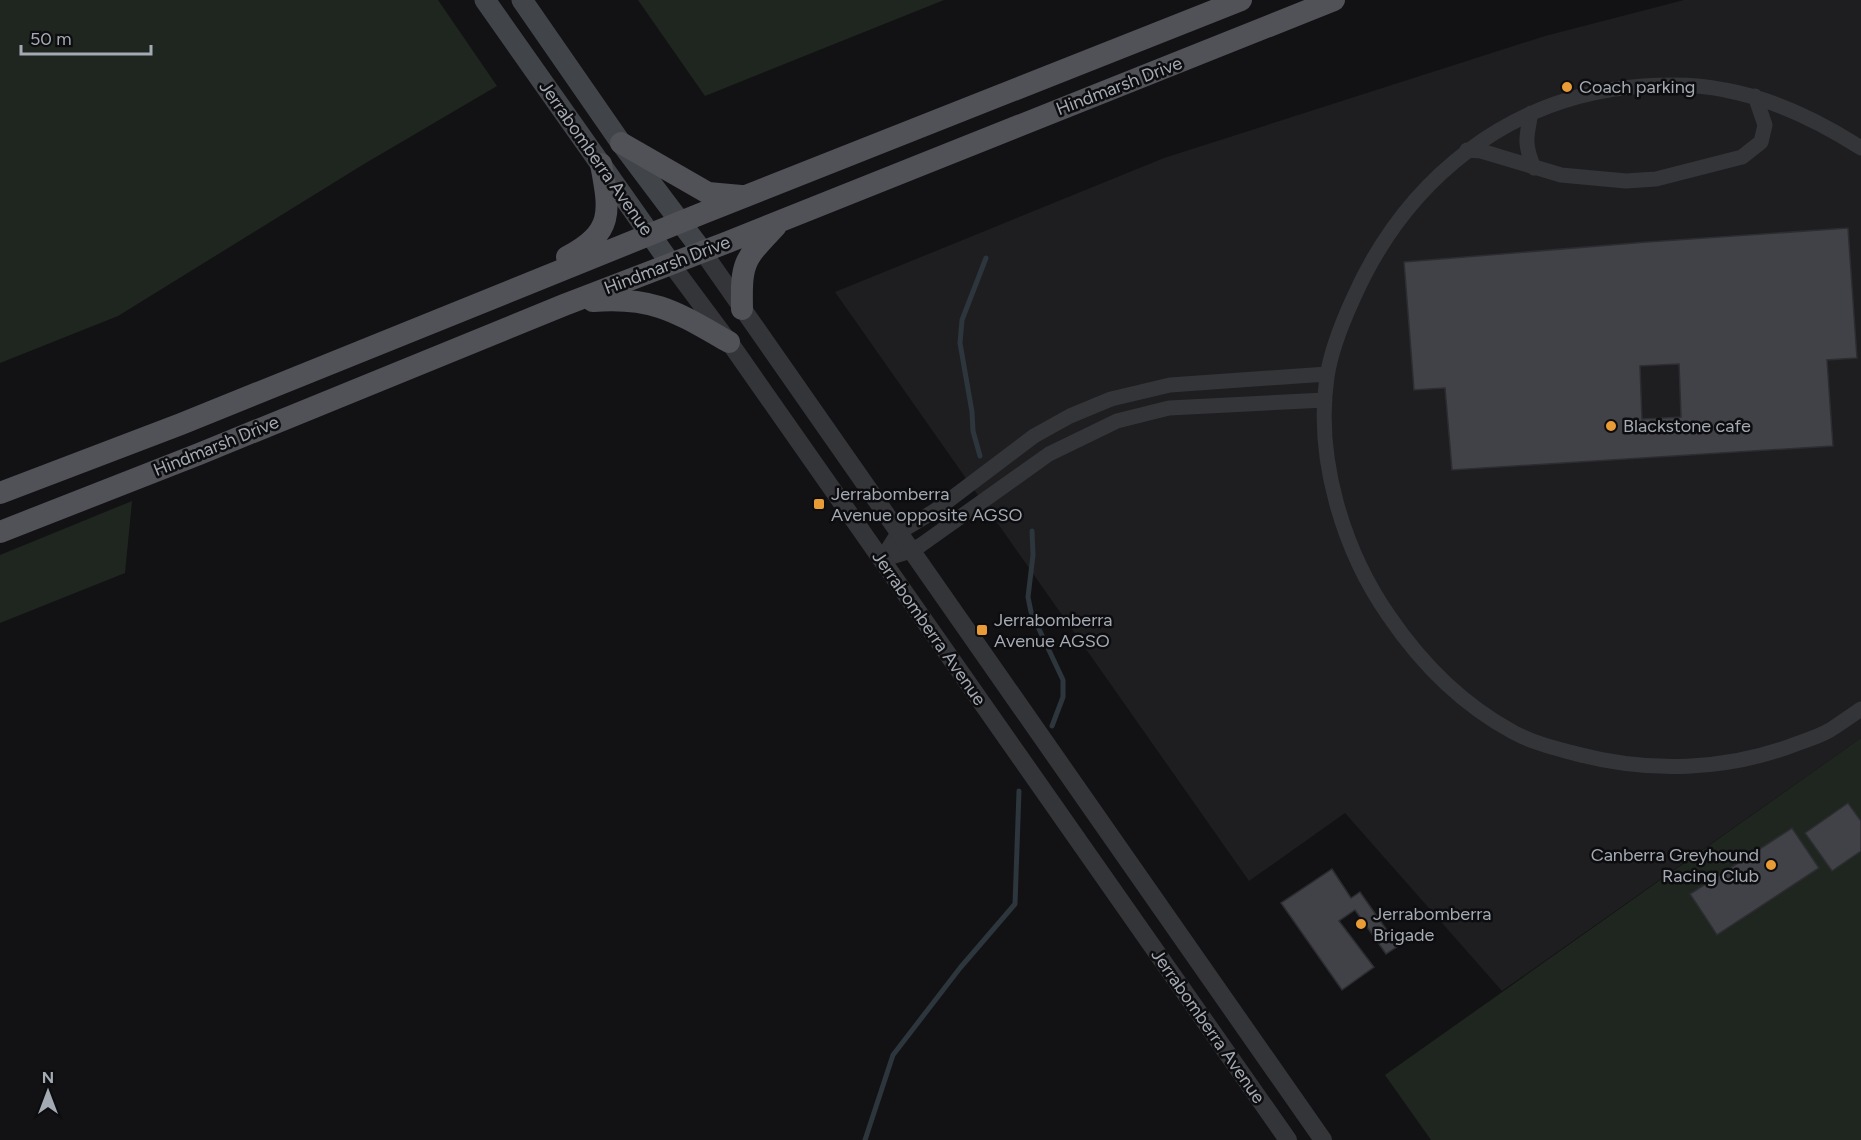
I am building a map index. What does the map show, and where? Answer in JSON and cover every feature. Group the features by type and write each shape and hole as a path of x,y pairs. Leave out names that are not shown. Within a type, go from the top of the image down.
{"main road":[{"name":"Jerrabomberra Avenue","path":"485,0 671,264"},
{"name":"Jerrabomberra Avenue","path":"522,0 621,143 703,252"},
{"name":"Hindmarsh Drive","path":"0,493 181,424 746,196 1241,0"},
{"name":"Hindmarsh Drive","path":"0,532 199,454 564,305 703,252 1334,0"},
{"path":"621,143 708,193 746,196"},
{"path":"476,306 570,256 594,240 603,226 607,207 601,164"},
{"path":"742,309 742,284 747,259 781,221"},
{"path":"564,305 621,300 656,305 680,313 729,342"}],"street":[{"path":"1861,148 1793,110 1755,96 1722,89 1665,85 1621,88 1587,94 1531,112 1467,150 1439,175 1416,200 1374,254 1349,308 1327,374 1325,400 1328,452 1335,499 1359,568 1406,641 1437,675 1467,702 1514,733 1547,746 1590,757 1638,765 1688,768 1736,762 1781,750 1828,732 1861,709"},
{"path":"1467,150 1561,175 1626,181 1656,179 1742,157 1761,142 1765,125 1755,96"},
{"path":"1531,112 1526,143 1534,168"},
{"name":"Jerrabomberra Avenue","path":"703,252 1323,1140"},
{"name":"Jerrabomberra Avenue","path":"671,264 729,342 1288,1140"},
{"path":"881,560 898,532 936,510 1034,436 1070,416 1110,399 1170,385 1327,374"},
{"path":"881,560 911,551 1049,454 1117,421 1169,408 1325,400"},
{"path":"911,602 935,585"}],"shaded area":[{"path":"0,0 438,0 497,86 364,164 118,316 0,363"},
{"path":"638,0 944,0 705,96"},
{"path":"1684,0 1861,0 1861,738 1502,991 1345,813 1249,881 835,292 1164,158 1545,36"},
{"path":"132,501 125,573 0,623 0,555"},
{"name":"Canberra Greyhound Racing Club","path":"1861,738 1861,1140 1431,1140 1385,1075"}],"building":[{"path":"1848,228 1857,358 1827,360 1833,446 1452,470 1445,388 1414,390 1404,262","holes":["1679,364 1681,417 1642,419 1640,366"]},
{"path":"1848,803 1861,821 1861,851 1832,871 1805,833"},
{"path":"1792,828 1819,868 1717,935 1690,894"},
{"path":"1332,869 1351,898 1360,892 1398,946 1386,954 1355,910 1339,921 1374,967 1342,990 1281,903"}],"waterway":[{"path":"980,456 973,431 960,343 962,320 986,258"},
{"path":"1032,531 1033,555 1028,597 1031,612 1063,680 1063,697 1052,726"},
{"path":"865,1140 893,1055 960,968 1015,904 1019,791"}],"place":[{"name":"Coach parking","path":"1567,87"},
{"name":"Blackstone cafe","path":"1611,426"},
{"name":"Jerrabomberra Avenue opposite AGSO","path":"819,504"},
{"name":"Jerrabomberra Avenue AGSO","path":"982,630"},
{"name":"Canberra Greyhound Racing Club","path":"1771,865"},
{"name":"Jerrabomberra Brigade","path":"1361,924"}]}
